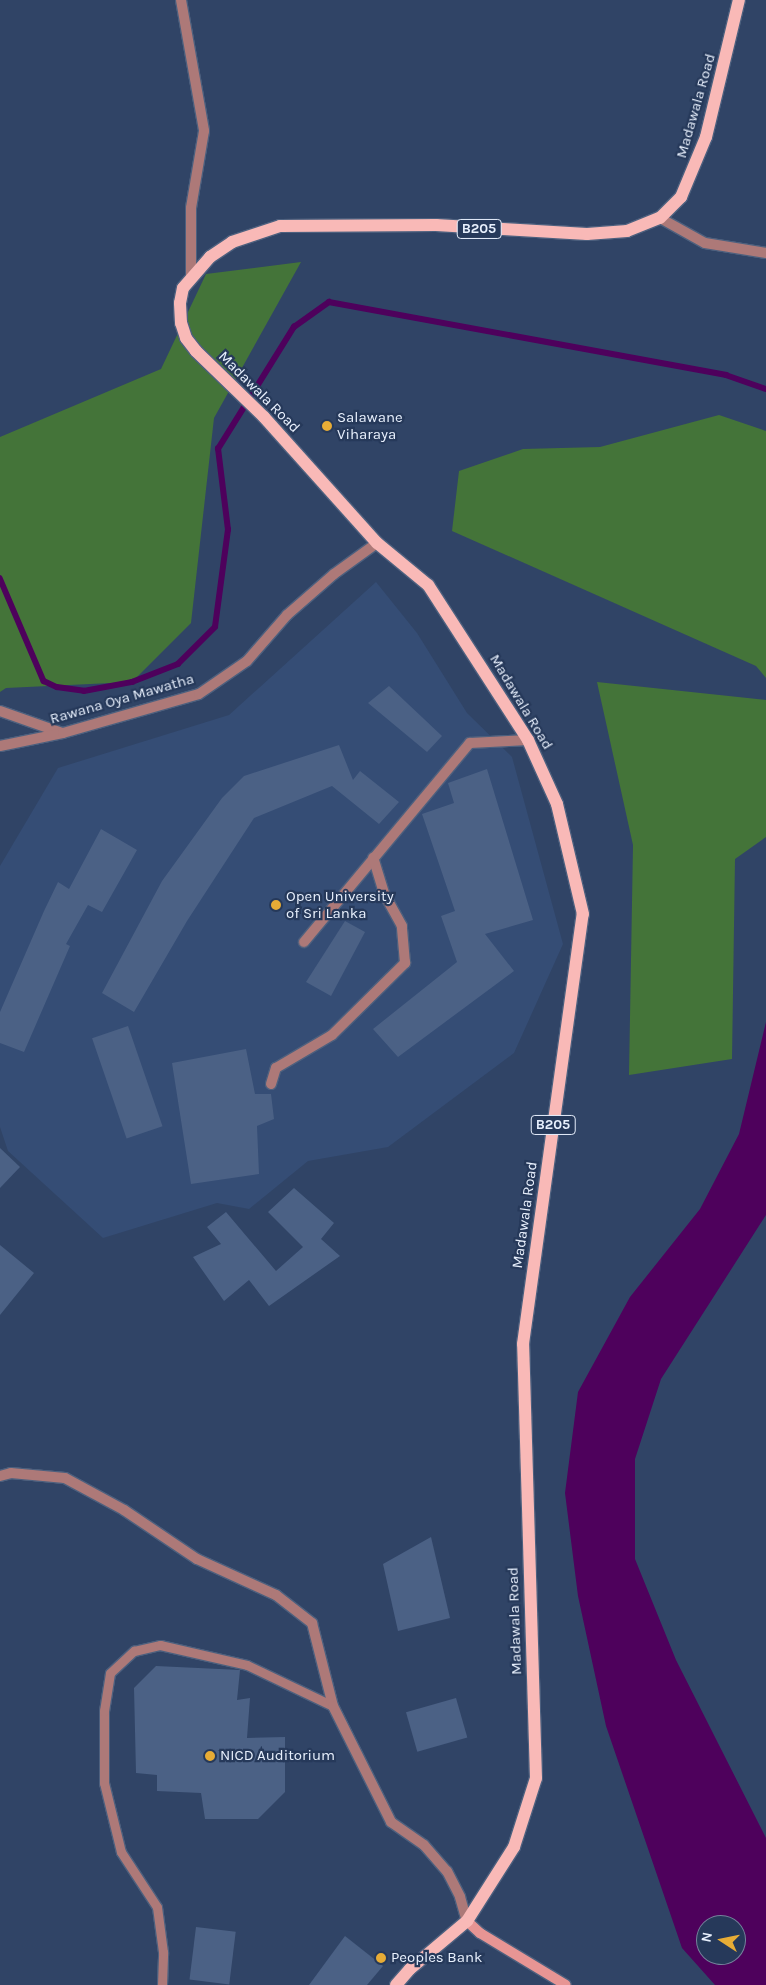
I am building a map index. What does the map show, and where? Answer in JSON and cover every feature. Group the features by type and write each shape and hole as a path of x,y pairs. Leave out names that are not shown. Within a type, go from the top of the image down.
{"main road":[{"name":"Madawala Road","path":"396,1985 410,1969 467,1922 514,1847 536,1778 523,1344 583,914 557,804 528,740 428,585 378,543 264,416 220,375 186,338 181,323 180,303 183,288 190,277 210,257 232,242 280,226 436,225 587,234 627,231 660,218 681,197 703,145 738,0"},
{"path":"467,1922 480,1933 566,1985"}],"street":[{"path":"181,0 204,131 191,208 190,277"},
{"path":"660,218 705,244 766,253"},
{"name":"Rawana Oya Mawatha","path":"0,746 63,733 199,694 248,661 287,615 334,574 378,543"},
{"path":"0,711 63,733"},
{"path":"304,942 470,743 528,740"},
{"path":"271,1084 276,1068 332,1035 405,963 402,926 384,893 373,858"},
{"path":"0,1476 12,1473 65,1478 124,1510 197,1559 276,1595 312,1623 332,1706 391,1822 424,1844 447,1871 460,1897 467,1922"}],"lane":[{"path":"162,1985 163,1952 157,1907 121,1852 104,1783 104,1711 110,1674 134,1651 160,1645 247,1665 332,1706"}],"shaded area":[{"name":"Open University of Sri Lanka","path":"376,582 417,633 467,713 512,757 563,944 514,1053 388,1147 308,1161 249,1209 217,1203 103,1238 8,1151 0,1127 0,866 58,768 229,715"},
{"path":"766,1022 766,1215 661,1379 635,1459 635,1559 676,1660 766,1838 766,1985 715,1985 697,1965 746,1965 746,1915 696,1915 696,1964 682,1948 606,1726 578,1596 565,1493 578,1392 630,1297 700,1209 739,1134"}],"green space":[{"path":"301,262 214,418 191,623 132,682 6,688 0,692 0,437 161,369 206,274"},
{"path":"719,415 766,431 766,678 756,666 452,531 459,471 523,449 600,447"},
{"path":"597,682 766,700 766,837 735,859 732,1059 629,1075 633,845"}],"building":[{"path":"389,686 442,736 427,752 368,703"},
{"path":"339,745 353,780 360,771 399,802 379,824 332,786 254,818 187,921 134,1012 102,993 162,881 222,798 244,776"},
{"path":"487,769 533,920 485,934 514,971 398,1057 373,1029 457,962 441,916 455,911 422,814 454,803 448,783"},
{"path":"101,829 137,850 102,912 88,905 66,944 70,946 24,1052 0,1043 0,1012 44,911 58,882 69,889"},
{"path":"345,921 365,932 331,996 306,982"},
{"path":"128,1026 163,1126 127,1139 92,1038"},
{"path":"246,1049 255,1094 271,1094 274,1119 257,1126 259,1174 191,1184 172,1063"},
{"path":"0,1148 20,1167 0,1188"},
{"path":"294,1188 334,1223 321,1239 340,1256 269,1306 249,1280 224,1301 193,1257 221,1244 207,1227 226,1212 276,1271 303,1247 268,1212"},
{"path":"0,1245 34,1273 0,1315"},
{"path":"431,1537 450,1618 398,1631 383,1564"},
{"name":"NICD Auditorium","path":"156,1666 240,1670 237,1700 250,1698 247,1738 285,1737 285,1792 258,1819 205,1819 201,1793 157,1791 157,1775 136,1773 134,1688"},
{"path":"456,1698 467,1737 417,1752 406,1712"},
{"path":"196,1927 236,1932 229,1984 190,1980"},
{"path":"345,1936 383,1966 367,1985 309,1985"}],"waterway":[{"path":"0,578 44,681 57,687 84,691 132,682 178,664 215,627 228,530 218,449 294,327 329,302 726,375 766,389"}],"place":[{"name":"Salawane Viharaya","path":"327,426"},
{"name":"Open University of Sri Lanka","path":"276,905"},
{"name":"NICD Auditorium","path":"210,1756"},
{"name":"Peoples Bank","path":"381,1958"}]}
